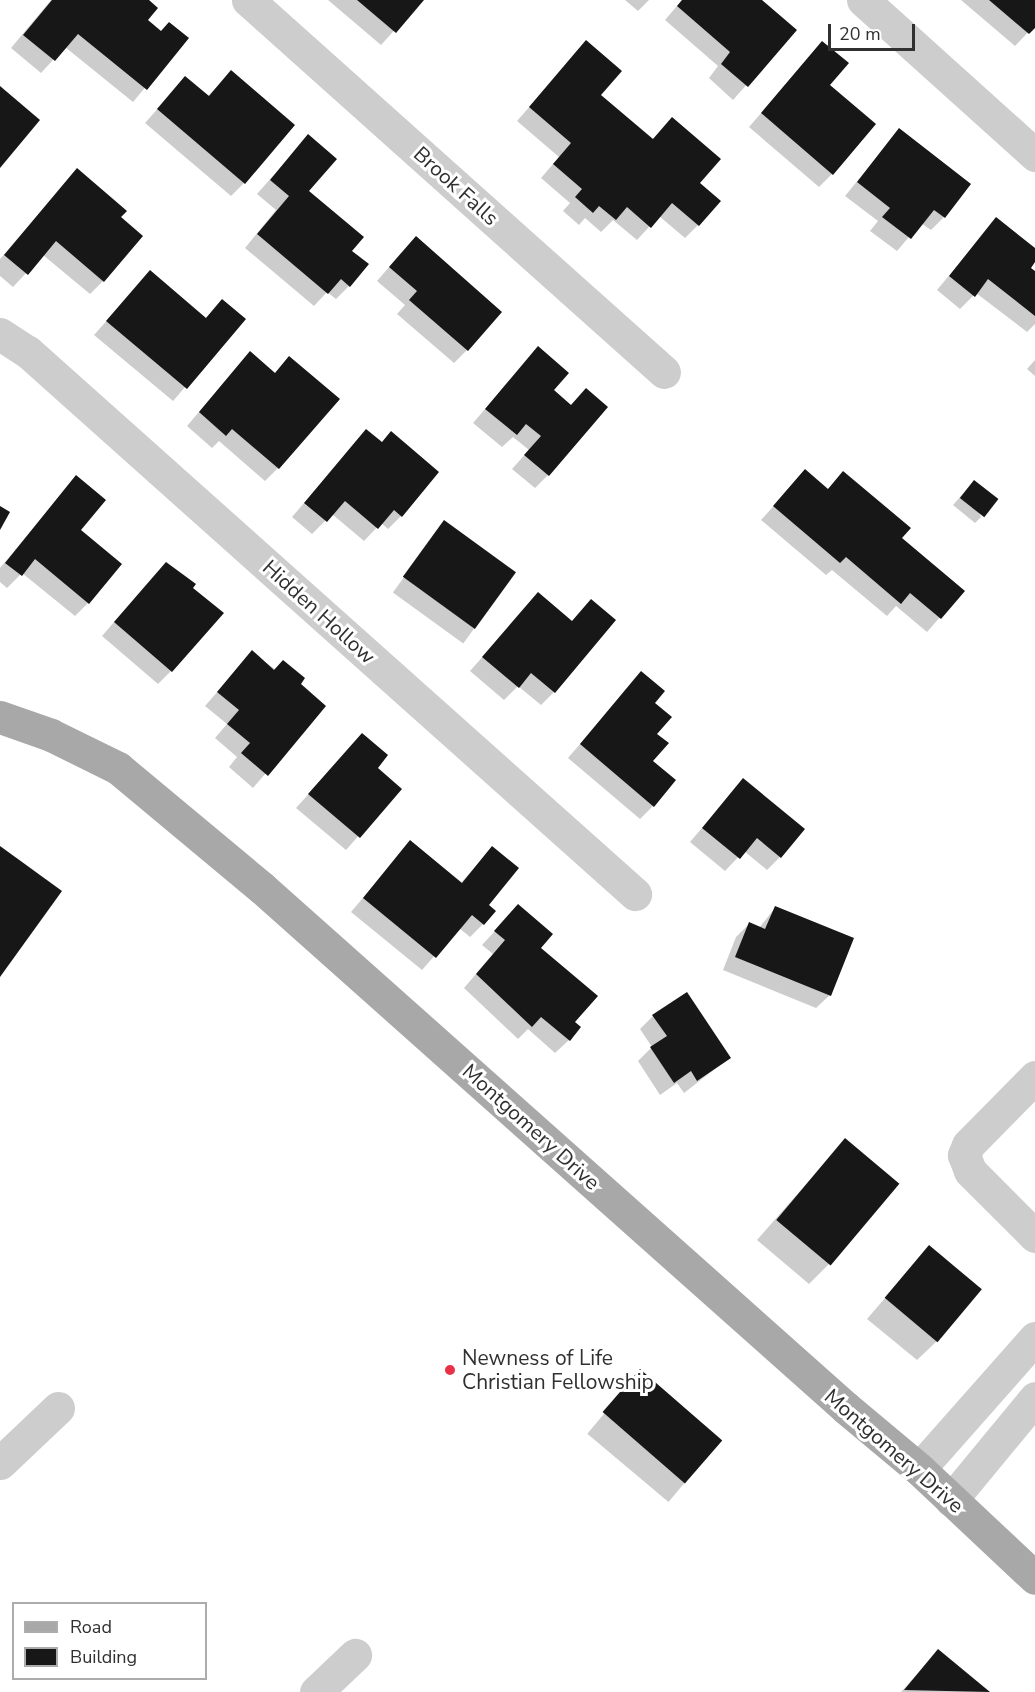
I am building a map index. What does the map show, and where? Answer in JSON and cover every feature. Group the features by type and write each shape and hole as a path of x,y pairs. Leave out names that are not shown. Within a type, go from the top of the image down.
{"main road":[{"name":"Montgomery Drive","path":"0,717 51,735 118,768 262,888 846,1408 919,1469 1035,1578"}],"street":[{"name":"Brook Falls","path":"248,0 664,372"},
{"path":"863,0 1035,155"},
{"name":"Hidden Hollow","path":"0,334 28,352 635,894"},
{"path":"1035,1077 968,1145 964,1155 970,1171 1035,1236"},
{"path":"919,1469 1035,1338"},
{"path":"951,1500 1035,1398"},
{"path":"0,1463 58,1408"},
{"path":"316,1692 355,1655"}],"building":[{"path":"52,0 149,0 158,8 148,20 161,31 169,22 189,38 147,90 78,34 55,61 23,35"},
{"path":"357,0 424,0 396,33"},
{"path":"682,0 762,0 797,30 748,87 721,64 730,52 677,6"},
{"path":"989,0 1035,0 1035,28 1029,34"},
{"path":"586,40 622,71 601,95 653,139 672,117 721,159 700,183 721,201 699,226 672,203 651,228 627,207 616,220 599,206 593,213 575,197 582,189 553,164 571,143 529,107"},
{"path":"822,41 849,63 830,85 876,124 833,175 761,113"},
{"path":"231,70 295,125 245,184 157,109 185,76 209,96"},
{"path":"0,86 40,120 0,168"},
{"path":"899,128 971,184 945,218 934,210 911,239 882,217 890,208 857,182"},
{"path":"308,134 337,159 309,191 364,237 352,251 369,264 350,287 341,279 328,294 257,234 289,196 270,180"},
{"path":"77,168 127,211 121,217 143,236 104,282 56,241 28,275 4,255"},
{"path":"996,217 1035,248 1035,262 1031,268 1035,271 1035,316 988,279 975,297 949,276"},
{"path":"416,236 502,312 468,351 409,300 417,291 389,267"},
{"path":"150,270 206,318 222,299 246,319 187,389 106,321"},
{"path":"538,346 569,373 554,390 571,405 586,388 608,407 549,476 524,455 541,436 526,424 517,435 485,409"},
{"path":"250,351 275,373 289,356 340,399 279,469 232,429 226,436 199,412"},
{"path":"366,429 382,442 391,431 439,472 402,517 394,510 378,529 345,501 327,522 304,503"},
{"path":"805,469 828,489 843,471 911,528 902,538 965,591 941,619 910,593 901,604 846,557 840,563 773,506"},
{"path":"76,475 106,500 81,530 122,564 89,604 35,559 22,576 5,563"},
{"path":"974,480 998,499 984,517 960,498"},
{"path":"0,506 10,512 0,530"},
{"path":"444,520 516,572 475,629 403,577"},
{"path":"166,562 196,584 193,588 224,613 172,672 114,622"},
{"path":"538,592 572,621 591,599 616,620 555,693 531,673 519,688 482,657"},
{"path":"252,650 274,670 283,660 305,678 301,684 326,706 268,776 241,753 250,743 227,724 239,710 217,692"},
{"path":"641,671 665,691 655,703 672,717 657,734 669,743 653,761 676,780 654,807 580,744"},
{"path":"362,733 388,755 378,768 402,789 360,838 308,794"},
{"path":"743,778 805,829 781,858 757,838 740,859 702,828"},
{"path":"410,840 462,883 492,846 519,868 489,905 496,911 484,925 472,915 436,958 363,898"},
{"path":"0,846 62,891 0,977"},
{"path":"518,904 553,934 541,948 598,996 575,1022 581,1027 570,1041 541,1017 532,1027 476,974 505,940 494,931"},
{"path":"775,906 854,938 831,996 735,957 749,922 765,929"},
{"path":"687,992 731,1058 697,1081 691,1071 674,1083 650,1047 667,1036 652,1015"},
{"path":"845,1138 899,1184 831,1266 776,1220"},
{"path":"929,1245 982,1289 938,1342 885,1298"},
{"path":"640,1369 722,1441 685,1484 603,1412"},
{"path":"938,1649 990,1692 904,1690"}],"place":[{"name":"Newness of Life Christian Fellowship","path":"450,1370"}]}
